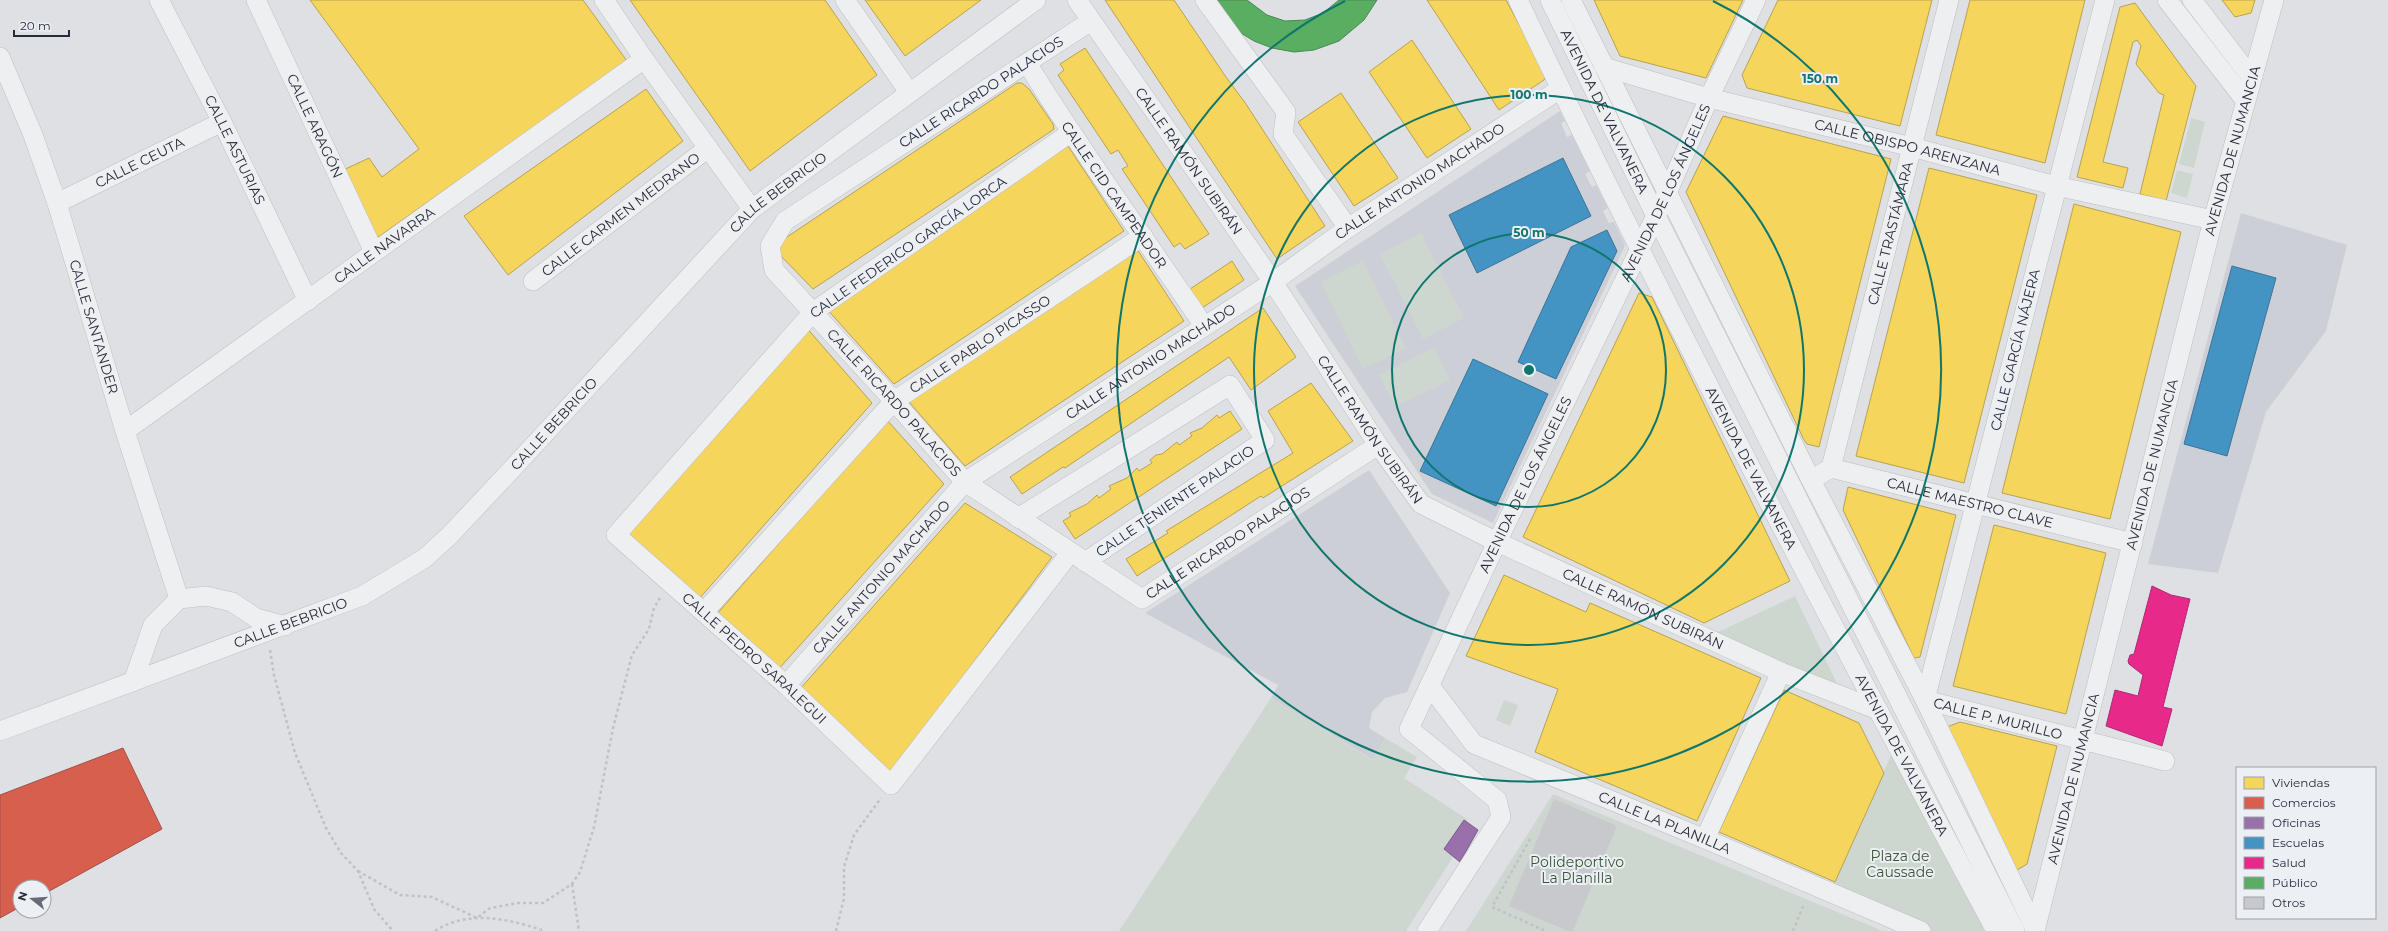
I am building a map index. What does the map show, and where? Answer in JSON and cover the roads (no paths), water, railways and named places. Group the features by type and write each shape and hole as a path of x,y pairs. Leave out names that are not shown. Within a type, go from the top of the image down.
{"street":[{"name":"CALLE ASTURIAS","path":"159,0 222,122 308,301"},
{"name":"CALLE ARAGÓN","path":"256,0 374,252"},
{"path":"604,0 644,59 752,209"},
{"path":"845,0 909,92"},
{"name":"CALLE BEBRICIO","path":"0,731 285,626 362,596 425,558 450,535 512,469 752,209 1036,0"},
{"name":"CALLE RAMÓN SUBIRÁN","path":"1077,0 1273,282 1378,445 1421,504 1496,542 1781,672 1878,710"},
{"path":"1205,0 1286,112 1283,134 1348,228"},
{"name":"AVENIDA DE VALVANERA","path":"1518,0 1560,89 1640,250 1878,710 1996,931"},
{"name":"AVENIDA DE VALVANERA","path":"1550,0 1656,216 2015,931"},
{"name":"AVENIDA DE VALVANERA","path":"1570,0 1668,191 1811,480 1925,700 2035,930"},
{"name":"AVENIDA DE LOS ÁNGELES","path":"1427,931 1501,817 1496,800 1409,729 1496,542 1640,250 1709,98 1756,0"},
{"name":"CALLE TRASTÁMARA","path":"1831,468 1949,0"},
{"name":"CALLE GARCÍA NÁJERA","path":"1925,700 1977,503 2056,186 2105,0"},
{"path":"2167,0 2245,100"},
{"path":"2192,0 2251,77"},
{"name":"AVENIDA DE NUMANCIA","path":"2035,930 2213,220 2251,77 2274,0"},
{"name":"CALLE RICARDO PALACIOS","path":"1092,21 785,220 770,246 774,270 894,401 964,482 1142,599 1378,445"},
{"name":"CALLE SANTANDER","path":"0,57 33,135 57,203 179,599"},
{"name":"CALLE NAVARRA","path":"126,431 644,59"},
{"name":"CALLE CID CAMPEADOR","path":"1026,63 1070,133 1144,236 1204,326"},
{"name":"CALLE OBISPO ARENZANA","path":"1604,67 1709,98 1912,147 2056,186 2213,220"},
{"name":"CALLE ANTONIO MACHADO","path":"786,685 964,482 1273,282 1348,228 1560,89"},
{"name":"CALLE CEUTA","path":"57,203 222,122"},
{"name":"CALLE FEDERICO GARCÍA LORCA","path":"616,535 813,312 1070,133"},
{"name":"CALLE CARMEN MEDRANO","path":"533,281 708,148"},
{"name":"CALLE PABLO PICASSO","path":"704,612 894,401 1144,236"},
{"name":"CALLE TENIENTE PALACIO","path":"891,784 1077,557 1265,440 1230,385 1018,518"},
{"path":"1811,480 1831,468"},
{"name":"CALLE MAESTRO CLAVE","path":"1831,468 1977,503 2133,543"},
{"name":"CALLE PEDRO SARALEGUI","path":"616,535 786,685 891,784"},
{"path":"133,682 153,625 179,599 206,596 232,602 256,618 285,626"},
{"path":"1705,839 1781,672"},
{"name":"CALLE LA PLANILLA","path":"1430,686 1474,744 1705,839 1921,931"},
{"name":"CALLE P. MURILLO","path":"1925,700 2165,761"}],"park label":[{"name":"Plaza de Caussade","path":"1900,864"},
{"name":"Polideportivo La Planilla","path":"1577,870"}]}
